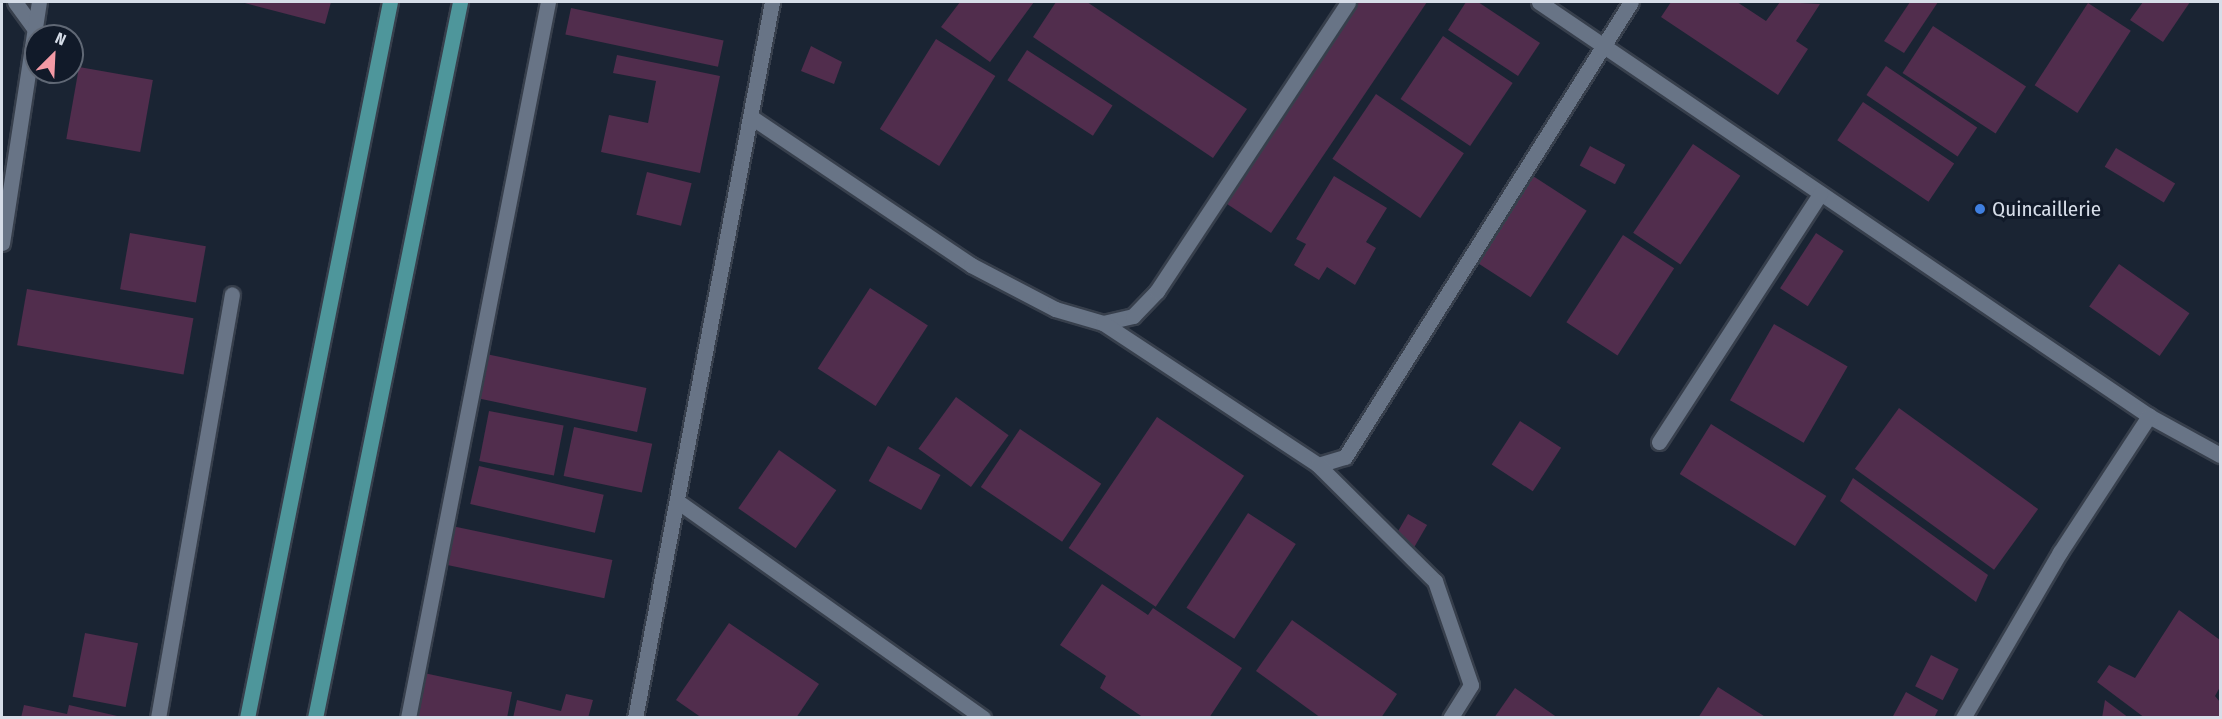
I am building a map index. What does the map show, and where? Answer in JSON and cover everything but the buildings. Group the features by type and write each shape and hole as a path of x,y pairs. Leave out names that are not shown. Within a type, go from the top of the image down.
{"main road":[{"path":"247,717 390,2"},
{"path":"315,717 460,2"}],"street":[{"path":"15,2 31,24"},
{"path":"35,24 39,2"},
{"path":"408,717 548,2"},
{"path":"635,717 772,2"},
{"path":"1103,323 1133,316 1157,291 1348,2"},
{"path":"1539,2 2149,416 2220,455"},
{"path":"1318,465 1345,457 1601,44 1631,2"},
{"path":"2,243 26,84"},
{"path":"751,117 971,265 1055,309 1103,323 1318,465 1435,581 1472,685 1450,717"},
{"path":"1659,442 1820,194"},
{"path":"158,717 232,294"},
{"path":"1963,717 2060,552 2149,416"},
{"path":"677,501 983,717"}],"place":[{"name":"Quincaillerie","path":"1980,209"}]}
